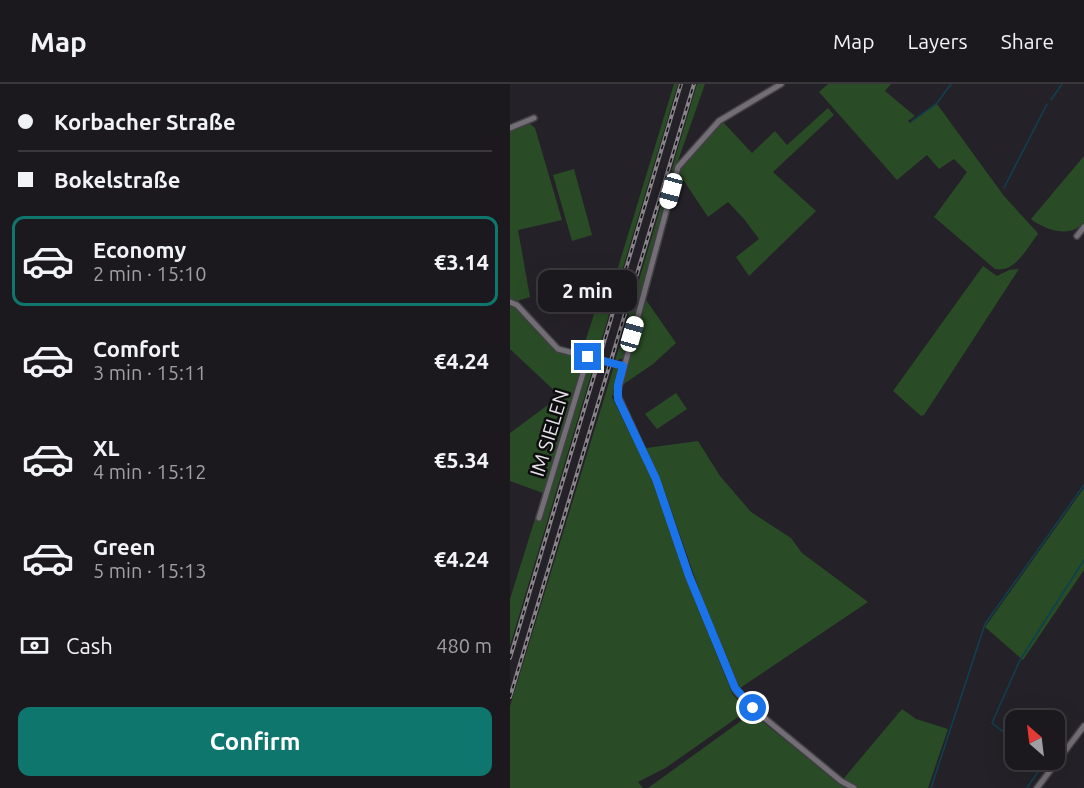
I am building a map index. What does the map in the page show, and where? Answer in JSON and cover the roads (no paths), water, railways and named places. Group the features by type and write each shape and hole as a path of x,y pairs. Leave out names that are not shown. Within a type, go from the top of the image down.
{"street":[{"path":"781,84 719,122 678,166 618,385 618,399 656,479 689,576 737,692 756,711 841,781 854,788"},
{"path":"510,128 534,118"},
{"path":"1077,236 1084,227"},
{"path":"510,302 517,305 558,349 623,366"},
{"name":"IM SIELEN","path":"539,518 588,357"},
{"path":"1037,788 1084,726"}],"waterway":[{"path":"911,122 937,103 951,84"},
{"path":"1051,100 1062,84"},
{"path":"1004,188 1047,104"},
{"path":"931,788 985,624 1084,485"},
{"path":"1005,733 992,723 1020,660 1084,560"},
{"path":"1027,788 1039,770"}],"railway":[{"path":"510,658 681,84"},
{"path":"510,697 694,84"}]}
